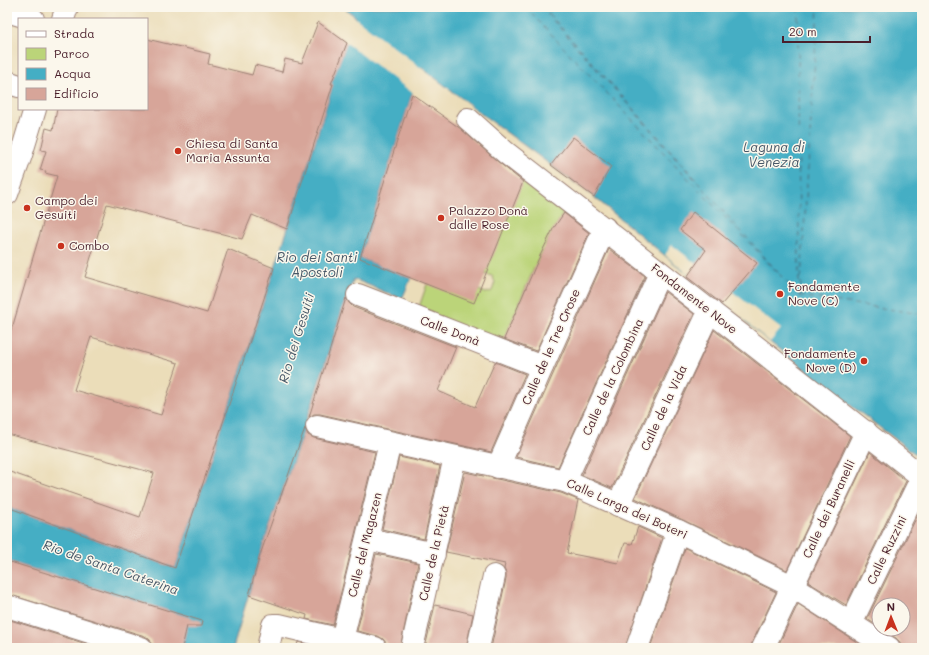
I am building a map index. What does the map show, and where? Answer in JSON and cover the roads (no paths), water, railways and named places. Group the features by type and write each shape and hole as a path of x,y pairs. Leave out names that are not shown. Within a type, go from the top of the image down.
{"street":[{"path":"63,18 67,7"},
{"path":"7,11 30,18"},
{"path":"7,82 18,86"},
{"path":"7,194 14,153 35,110"},
{"name":"Fondamente Nove","path":"468,119 505,152 605,228 660,273 710,310 922,477"},
{"name":"Calle de le Tre Crose","path":"498,467 605,228"},
{"name":"Calle de la Colombina","path":"565,481 660,273"},
{"name":"Calle Donà","path":"358,295 542,367"},
{"name":"Calle de la Vida","path":"618,505 710,310"},
{"name":"Calle Larga dei Boteri","path":"316,426 565,481 678,531 792,586 890,648"},
{"name":"Calle dei Buranelli","path":"763,648 866,432"},
{"name":"Calle del Magazen","path":"341,644 368,539 390,443"},
{"name":"Calle de la Pietà","path":"412,648 455,457"},
{"name":"Calle Ruzzini","path":"851,624 922,477"},
{"path":"637,648 678,531"},
{"path":"368,539 434,554"},
{"path":"478,648 494,576"},
{"path":"7,606 141,648"},
{"path":"268,648 272,625 279,625 341,644 375,648"}],"water":[{"name":"Laguna di Venezia","path":"343,7 922,7 922,459 766,339 594,197 422,68 412,94 360,258 411,278 402,299 354,279 346,298 302,435 260,555 233,648 182,648 188,617 7,561 7,507 175,568 287,231 333,85 331,84 356,17"}],"place":[{"name":"Chiesa di Santa Maria Assunta","path":"178,151"},
{"name":"Campo dei Gesuiti","path":"27,208"},
{"name":"Palazzo Donà dalle Rose","path":"441,218"},
{"name":"Combo","path":"61,246"},
{"name":"Fondamente Nove (C)","path":"780,294"},
{"name":"Fondamente Nove (D)","path":"864,361"}],"water label":[{"name":"Rio dei Santi Apostoli","path":"317,264"},
{"name":"Rio dei Gesuiti","path":"296,338"},
{"name":"Rio de Santa Caterina","path":"111,567"}]}
